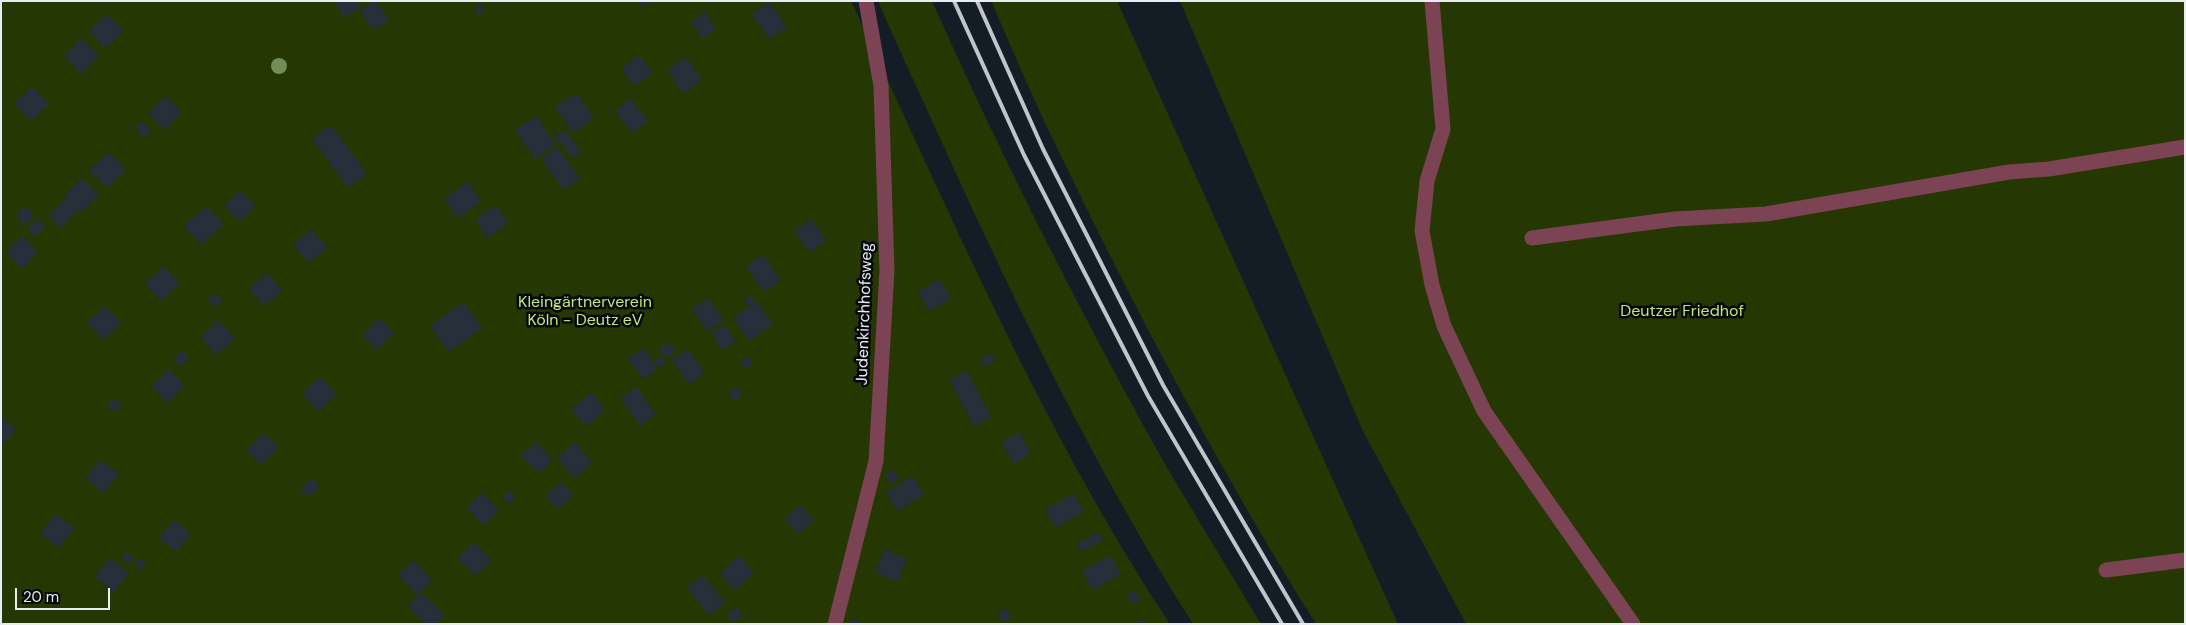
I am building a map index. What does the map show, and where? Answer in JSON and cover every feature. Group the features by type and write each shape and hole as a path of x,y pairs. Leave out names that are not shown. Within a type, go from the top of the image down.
{"lane":[{"name":"Judenkirchhofsweg","path":"835,624 876,461 887,270 881,86 866,1"},
{"path":"1432,1 1443,129 1427,181 1422,232 1432,285 1444,326 1484,411 1633,624"},
{"path":"1532,238 1676,219 1766,214 2009,172 2049,169 2185,147"},
{"path":"2106,570 2185,560"}],"green space":[{"name":"Kleingärtnerverein Köln - Deutz eV","path":"1,1 851,1 961,239 1038,397 1123,550 1170,624 1,624"},
{"path":"878,1 932,1 1010,168 1094,333 1165,464 1261,624 1193,624 1158,568 1093,453 1033,335 976,216"},
{"path":"991,1 1117,1 1398,624 1316,624 1214,452 1120,276 1034,99"},
{"name":"Deutzer Friedhof","path":"1180,1 2185,1 2185,624 1466,624 1362,429"}],"building":[{"path":"334,1 357,1 361,7 345,18"},
{"path":"373,1 376,1 389,20 373,30 360,11"},
{"path":"637,1 649,1 641,7"},
{"path":"480,2 485,10 479,15 474,7"},
{"path":"769,2 787,27 770,39 752,15"},
{"path":"705,11 716,29 702,39 691,22"},
{"path":"107,14 124,31 105,48 89,31"},
{"path":"81,38 99,56 81,74 64,56"},
{"path":"639,55 653,73 634,86 621,68"},
{"path":"686,57 702,80 683,93 667,70"},
{"path":"32,87 49,104 31,121 14,104"},
{"path":"577,93 594,118 573,133 555,107"},
{"path":"165,96 181,113 165,130 148,113"},
{"path":"630,99 648,121 633,133 615,111"},
{"path":"536,116 556,145 535,159 515,130"},
{"path":"142,121 151,131 143,137 135,127"},
{"path":"331,125 367,174 348,188 312,139"},
{"path":"565,130 581,152 572,158 562,144 560,145 554,137"},
{"path":"557,147 580,178 564,190 541,159"},
{"path":"108,152 126,170 107,188 89,170"},
{"path":"82,178 99,195 81,212 79,210 61,228 49,216 67,198 65,195"},
{"path":"468,181 481,201 458,218 444,199"},
{"path":"240,190 256,206 240,222 224,206"},
{"path":"496,205 508,223 488,238 475,220"},
{"path":"25,206 34,216 25,225 16,215"},
{"path":"206,206 224,224 201,245 184,226"},
{"path":"37,219 45,228 35,237 27,228"},
{"path":"811,219 826,240 810,252 794,231"},
{"path":"311,229 327,247 309,263 293,245"},
{"path":"22,236 38,252 22,269 6,252"},
{"path":"763,255 781,281 764,292 746,266"},
{"path":"164,266 180,283 162,301 145,283"},
{"path":"266,273 282,290 265,306 249,289"},
{"path":"940,279 951,299 929,311 918,291"},
{"path":"212,293 223,300 218,307 207,300"},
{"path":"752,295 755,300 748,306 744,300"},
{"path":"707,298 724,320 708,331 692,309"},
{"path":"756,301 773,324 749,341 733,318"},
{"path":"463,302 482,328 449,352 430,326"},
{"path":"105,306 121,323 103,340 87,322"},
{"path":"380,318 394,333 377,350 362,335"},
{"path":"218,320 235,338 217,355 200,337"},
{"path":"725,325 736,341 722,350 711,333"},
{"path":"664,342 676,348 671,358 659,352"},
{"path":"643,348 658,368 643,379 628,359"},
{"path":"688,349 704,373 689,384 672,360"},
{"path":"181,350 189,358 181,367 173,359"},
{"path":"992,353 996,360 985,366 980,359"},
{"path":"661,355 667,362 660,367 655,361"},
{"path":"748,357 753,363 746,369 741,362"},
{"path":"169,369 185,386 168,403 151,386"},
{"path":"967,371 991,417 974,426 949,380"},
{"path":"319,377 337,394 319,411 302,394"},
{"path":"636,387 656,414 641,426 620,399"},
{"path":"736,387 742,395 734,401 728,392"},
{"path":"591,392 605,410 586,426 571,409"},
{"path":"113,398 122,405 115,412 107,406"},
{"path":"1,416 16,430 1,447"},
{"path":"1019,432 1031,453 1014,464 1001,442"},
{"path":"264,433 279,447 261,465 246,450"},
{"path":"536,442 552,460 538,473 521,455"},
{"path":"575,442 592,462 575,478 557,458"},
{"path":"100,460 119,474 103,493 86,478"},
{"path":"894,470 899,478 890,484 885,475"},
{"path":"912,476 924,494 898,511 886,493"},
{"path":"311,478 320,486 309,498 300,490"},
{"path":"561,482 573,495 558,509 546,496"},
{"path":"510,490 516,497 509,504 502,497"},
{"path":"482,493 499,511 484,525 467,508"},
{"path":"1073,493 1084,511 1056,528 1045,510"},
{"path":"800,505 814,521 798,534 785,519"},
{"path":"55,514 74,528 59,548 40,533"},
{"path":"174,520 191,534 176,552 159,538"},
{"path":"1098,532 1103,540 1081,552 1077,544"},
{"path":"474,542 491,560 475,576 458,559"},
{"path":"885,549 907,559 897,582 875,572"},
{"path":"125,552 133,558 129,564 121,558"},
{"path":"1110,555 1121,574 1093,590 1082,571"},
{"path":"739,556 754,573 735,590 720,573"},
{"path":"110,557 129,573 114,592 95,576"},
{"path":"139,558 146,563 140,570 133,565"},
{"path":"413,560 432,580 417,595 398,575"},
{"path":"703,575 725,603 709,615 687,587"},
{"path":"1134,590 1141,600 1133,605 1127,594"},
{"path":"421,592 445,616 437,624 426,624 408,606"},
{"path":"737,607 743,615 733,623 727,615"},
{"path":"1006,608 1012,617 1003,623 997,614"},
{"path":"850,619 863,623 863,624 848,624"},
{"path":"1142,619 1145,624 1134,624"}],"railway":[{"path":"954,1 1024,155 1148,396 1282,624"},
{"path":"977,1 1043,149 1163,385 1303,624"}]}
